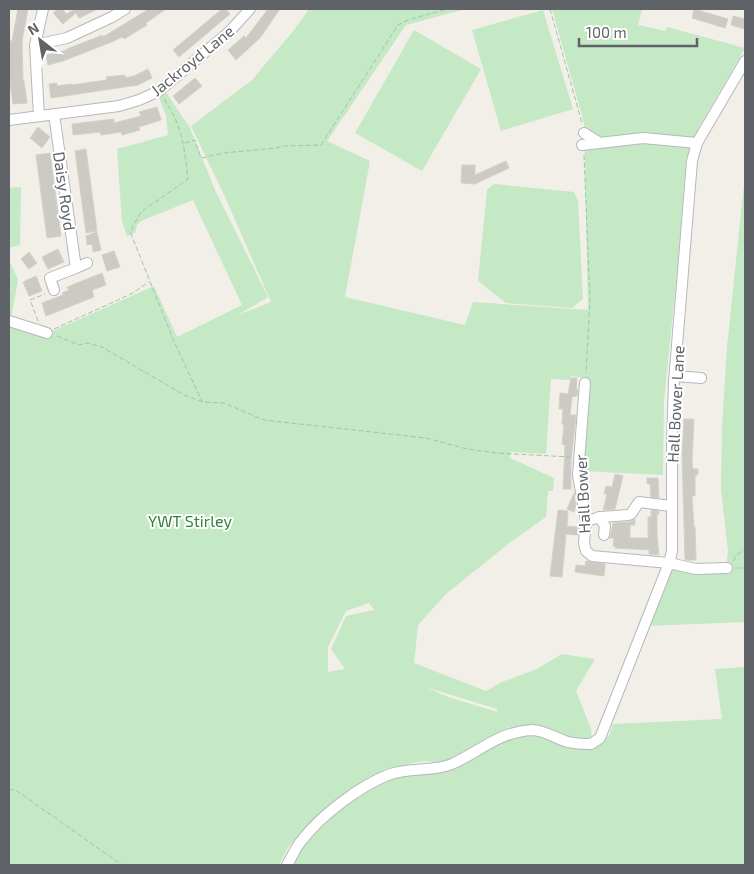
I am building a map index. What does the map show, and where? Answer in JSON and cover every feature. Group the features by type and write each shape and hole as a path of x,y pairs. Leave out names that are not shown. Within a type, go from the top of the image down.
{"street":[{"path":"39,116 35,45 43,9"},
{"path":"35,45 67,38 125,9"},
{"name":"Jackroyd Lane","path":"9,120 119,106 159,91 230,32 250,9"},
{"name":"Hall Bower Lane","path":"288,865 302,839 326,815 351,796 388,775 451,764 499,737 521,732 536,730 570,743 591,744 600,738 669,563 672,551 671,506 675,376 692,161 697,143 745,61"},
{"name":"Daisy Royd","path":"54,114 76,268"},
{"path":"584,132 600,142"},
{"path":"583,145 643,138 697,143"},
{"path":"54,290 50,278 87,263"},
{"path":"9,321 44,332"},
{"path":"675,376 701,378"},
{"name":"Hall Bower","path":"585,384 578,475 586,521 584,543 586,551 592,556 669,563"},
{"path":"586,521 631,514 639,502 671,506"},
{"path":"599,518 606,526 604,535"},
{"path":"669,563 696,569 727,568"}],"path":[{"path":"184,143 195,140 202,158 224,153 284,146 321,146 398,26 408,20 445,9"},
{"path":"550,9 584,132"},
{"path":"159,91 177,120 184,143 188,179 141,212 131,234 175,344 203,402"},
{"path":"583,145 590,300 585,384"},
{"path":"44,332 131,294 150,282"},
{"path":"54,290 30,300 44,332 79,345 88,343 102,348 184,395 203,402 224,403 264,420 426,438 468,449 496,453 579,457"},
{"path":"727,568 737,555 745,549"},
{"path":"9,789 17,791 122,865"}],"green space":[{"name":"YWT Stirley","path":"309,9 465,9 406,25 327,141 370,161 345,297 465,325 473,302 588,310 584,123 552,9 642,10 638,25 666,31 667,27 745,48 699,127 686,159 664,401 663,475 581,471 588,378 571,376 570,380 551,379 546,454 511,452 510,458 554,478 553,491 548,491 546,517 512,541 446,594 418,625 414,663 486,691 502,682 537,669 562,654 595,659 576,691 591,729 592,741 511,731 507,725 508,732 448,761 423,761 386,769 358,786 298,836 289,846 279,865 9,865 9,323 46,334 154,286 177,337 242,305 193,200 141,221 137,225 135,233 127,236 122,221 117,149 168,135 166,115 157,93 164,89 190,128 215,190 268,297 238,315 271,302 226,199 191,126 252,80","holes":["369,603 374,610 346,616 331,649 345,669 328,672 328,647 346,611","425,687 497,709 498,712 451,698"]},
{"path":"543,10 573,109 501,131 472,30"},
{"path":"414,30 481,69 422,171 355,133"},
{"path":"745,174 745,622 646,626 671,567 726,570 728,551 721,489 722,427 727,347"},
{"path":"494,184 574,192 578,201 583,299 572,308 506,303 478,281 487,190"},
{"path":"21,187 20,245 9,248 9,188"},
{"path":"9,259 18,280 11,320 9,319"},
{"path":"745,667 745,865 290,865 304,841 328,819 362,793 397,776 424,771 498,741 533,734 574,746 595,748 609,736 613,724 722,719 715,669"}],"building":[{"path":"18,9 28,9 22,41 23,81 27,103 13,104 9,77 9,41 12,41"},
{"path":"58,9 62,9 67,14 74,9 98,9 79,18 76,13 63,24 53,13"},
{"path":"149,9 166,9 146,23 147,25 124,39 122,37 63,61 48,65 46,55 67,50 102,35 103,37"},
{"path":"222,9 226,9 230,14 179,57 173,50"},
{"path":"268,9 280,9 260,38 236,60 228,50 244,36 246,38"},
{"path":"694,9 728,19 725,28 692,18"},
{"path":"733,16 745,19 745,29 731,25"},
{"path":"148,69 152,78 138,85 51,98 49,84 57,83 57,86 71,85 107,80 106,77 125,75 125,78"},
{"path":"195,78 202,86 179,104 173,96"},
{"path":"157,107 161,120 139,127 140,130 122,135 121,132 101,135 100,132 73,135 72,124 114,119 114,123 141,116 139,112"},
{"path":"38,127 50,137 42,148 30,138"},
{"path":"86,149 97,231 86,233 75,151"},
{"path":"50,153 61,236 47,238 36,155"},
{"path":"506,161 509,168 475,184 461,183 462,165 475,165 475,175"},
{"path":"97,232 101,250 93,252 92,244 87,245 86,236"},
{"path":"58,249 64,262 48,269 42,257"},
{"path":"114,251 120,267 107,271 102,255"},
{"path":"29,252 37,263 29,269 21,259"},
{"path":"102,273 106,285 92,290 94,297 46,316 42,303 63,295 62,293 69,290 67,287"},
{"path":"36,276 42,291 29,296 23,282"},
{"path":"571,378 577,378 576,389 578,389 577,396 572,397 570,415 576,415 571,461 571,489 563,489 565,445 562,444 564,425 562,424 563,409 559,409 560,393 568,394"},
{"path":"684,419 694,419 692,463 693,469 698,469 698,474 695,476 695,496 692,496 696,560 685,560 682,455"},
{"path":"615,474 623,476 615,509 603,510 607,494 604,494 606,486 612,487"},
{"path":"647,478 658,478 659,498 651,497 650,484 647,484"},
{"path":"574,493 576,506 574,512 567,509"},
{"path":"558,510 568,511 567,526 578,527 578,535 566,534 562,577 550,576"},
{"path":"651,510 659,511 659,514 657,514 657,535 659,555 649,554 649,550 615,548 613,546 614,538 610,538 613,523 629,522 635,519 635,525 630,525 630,538 648,538 648,517 651,517"},
{"path":"586,561 605,564 604,576 575,572 576,565 585,566"}]}
